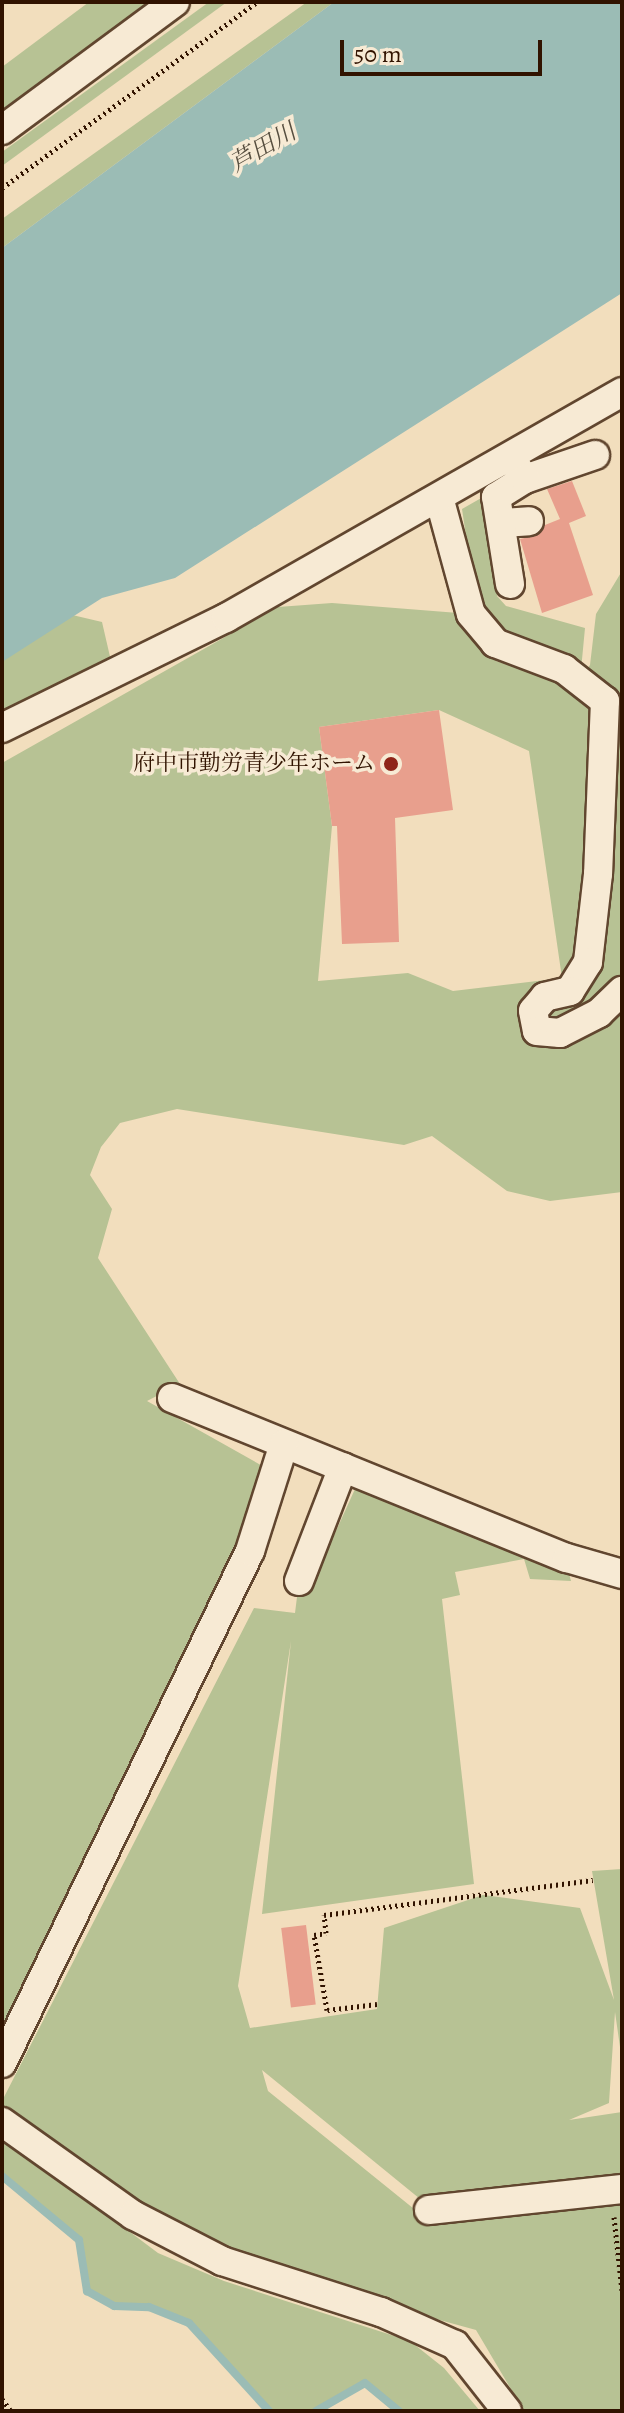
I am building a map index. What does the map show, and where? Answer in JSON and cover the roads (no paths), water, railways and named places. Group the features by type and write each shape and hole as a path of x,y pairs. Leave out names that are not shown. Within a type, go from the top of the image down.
{"street":[{"path":"2,130 175,2"},
{"path":"2,728 226,618 440,501 518,468 622,392"},
{"path":"510,584 516,522 496,513 496,497 518,468 595,455"},
{"path":"440,501 471,614 495,643 564,669 605,701 598,874 588,962 570,991 545,997 533,1011 537,1031 560,1033 599,1013 622,991"},
{"path":"172,1398 567,1558 622,1574"},
{"path":"2,2063 250,1551 284,1444"},
{"path":"299,1581 343,1467"},
{"path":"2,2122 133,2215 222,2261 381,2312 455,2345 507,2411"},
{"path":"429,2210 617,2190"}],"water":[{"name":"芦田川","path":"334,2 622,2 622,293 175,578 102,598 2,662 2,248"}],"waterway":[{"path":"2,2176 79,2240 87,2291 114,2306 149,2307 189,2323 269,2411"},
{"path":"316,2411 365,2383 399,2411"}],"place":[{"name":"府中市勤労青少年ホーム","path":"391,764"}]}
